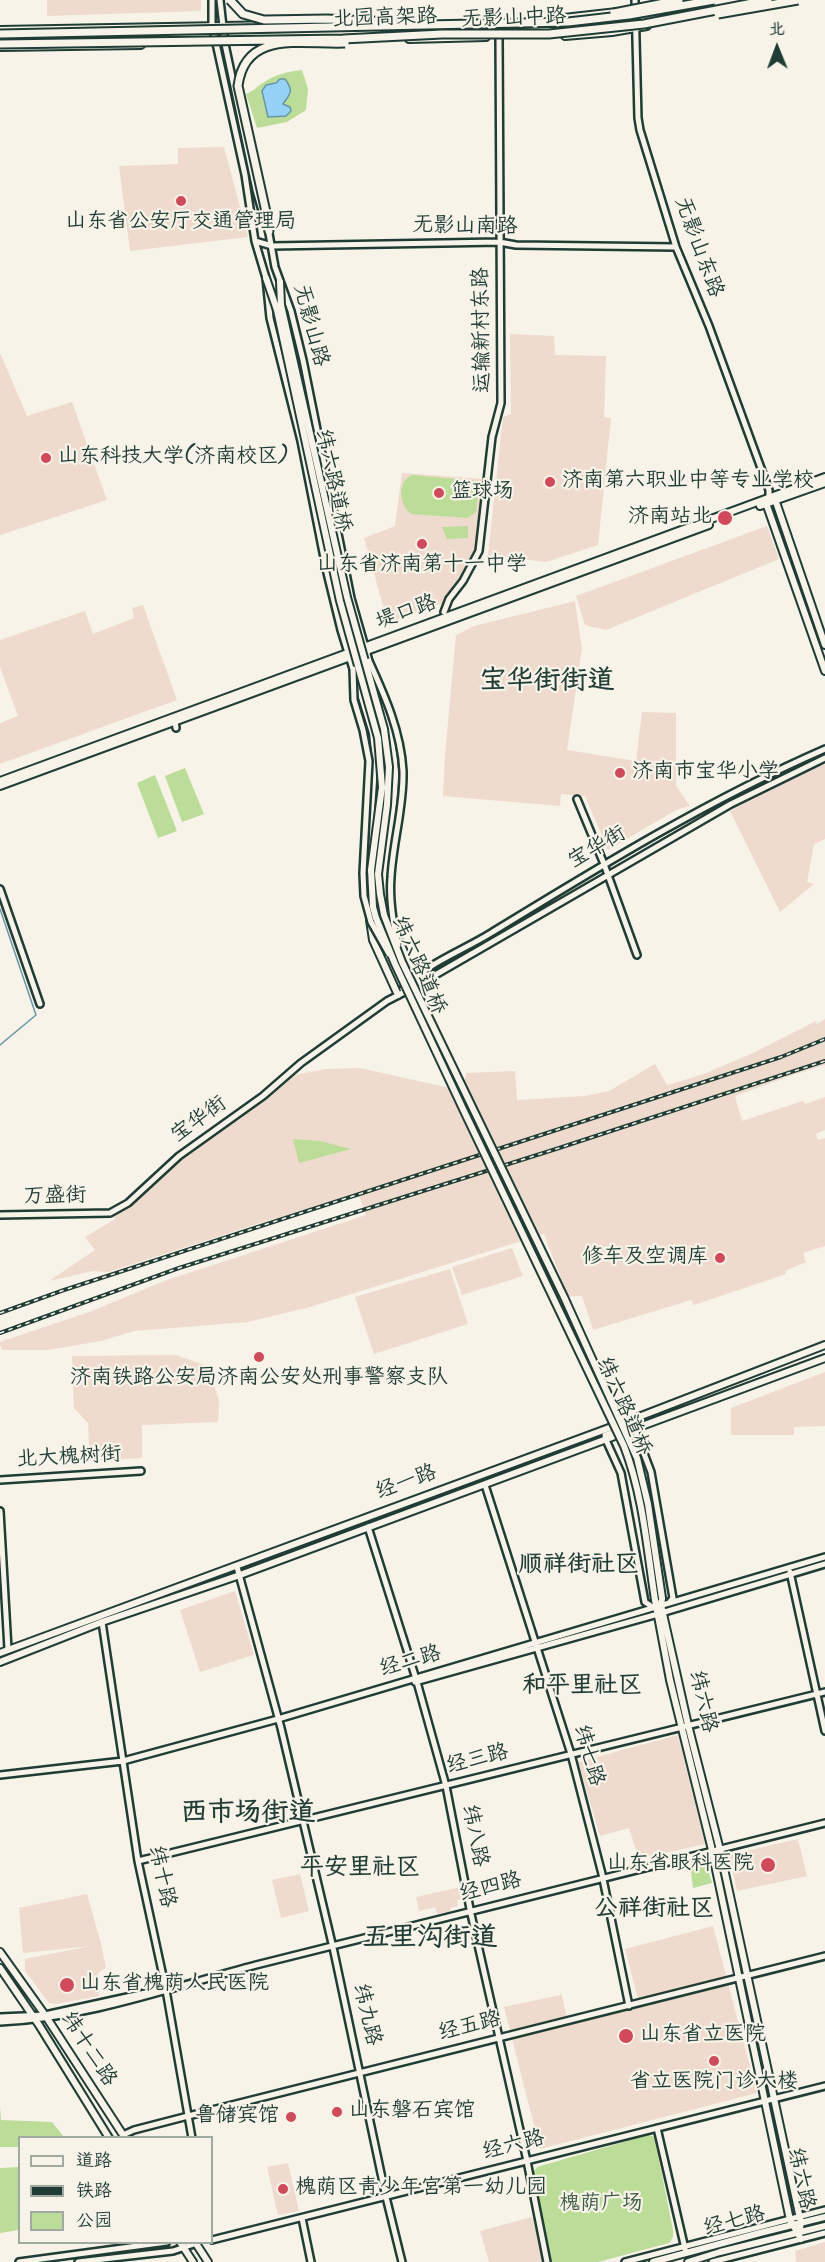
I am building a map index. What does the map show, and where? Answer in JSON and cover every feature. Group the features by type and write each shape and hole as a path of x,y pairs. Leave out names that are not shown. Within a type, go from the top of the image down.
{"highway":[{"path":"230,0 243,14 264,20 327,19 425,25"},
{"path":"568,21 679,0"},
{"name":"北园高架路","path":"0,32 568,21 630,15 714,0"},
{"name":"北园高架路","path":"0,46 343,39 442,34 549,34 644,24 768,0"},
{"path":"644,24 723,14 798,0"},
{"path":"269,231 238,86 240,72 248,57 262,48 274,45 373,42 442,34"}],"main road":[{"name":"无影山中路","path":"0,32 212,25 562,19 690,0"},
{"name":"无影山中路","path":"0,46 225,44 555,36 636,29 774,0"},
{"name":"纬六路道桥","path":"266,278 277,310 339,601 378,738 382,787 373,846 371,882 376,918 564,1297 637,1458 648,1504 660,1606"},
{"name":"纬六路道桥","path":"280,282 281,305 347,597 384,729 388,786 378,874 384,915 398,963"},
{"name":"堤口路","path":"770,501 825,477"},
{"name":"堤口路","path":"0,786 176,725 365,649 825,483"},
{"path":"770,501 825,645"},
{"path":"770,501 825,671"},
{"name":"堤口路","path":"0,781 350,655"},
{"path":"369,661 389,727 395,772 386,881 388,912 418,985"},
{"path":"353,669 373,733 375,752 366,882 373,940 398,995"},
{"name":"经一路","path":"0,1653 632,1419 825,1345"},
{"name":"经一路","path":"0,1662 102,1622 240,1575 825,1358"},
{"name":"纬六路","path":"660,1606 791,2223 800,2236"},
{"name":"纬六路","path":"686,1725 720,1850 801,2220 800,2236"},
{"name":"纬十二路","path":"0,1952 46,2017 124,2136"},
{"name":"纬十二路","path":"0,1968 108,2136"},
{"name":"经七路","path":"653,2262 686,2249 801,2220 825,2217"},
{"name":"经七路","path":"688,2262 720,2252 800,2236 825,2226"},
{"path":"182,2244 193,2262"},
{"path":"197,2244 208,2262"}],"street":[{"name":"无影山路","path":"212,0 212,25 244,175 255,241 266,278 270,318 301,441 338,618 350,655 354,700 369,761 363,873 364,896 371,922 398,963"},
{"name":"无影山路","path":"220,0 221,25 256,190 303,360 351,598 365,649 391,713 401,751 402,799 391,876 393,926 398,963"},
{"name":"无影山东路","path":"634,0 640,130 676,247 716,345 769,490 770,501"},
{"name":"运输新村东路","path":"444,612 449,599 463,581 479,551 492,437 501,403 499,37"},
{"name":"无影山南路","path":"255,241 272,246 499,242 516,245 676,247"},
{"name":"宝华街","path":"398,995 414,976 471,946 604,864 704,808 825,749"},
{"name":"宝华街","path":"110,1213 128,1203 179,1156 263,1096 301,1064 398,995 731,804 825,758"},
{"path":"577,799 608,874 637,955"},
{"path":"0,889 40,1004"},
{"name":"万盛街","path":"0,1215 110,1213"},
{"path":"606,1440 606,1435 631,1426 632,1419"},
{"name":"纬六路","path":"606,1440 621,1473 645,1602 660,1606 673,1598 651,1472 632,1419"},
{"name":"北大槐树街","path":"0,1480 141,1471"},
{"name":"纬七路","path":"485,1485 571,1754 603,1879 629,2006"},
{"path":"0,1511 8,1649"},
{"name":"纬八路","path":"368,1527 416,1680 446,1786 547,2262"},
{"name":"经二路","path":"0,1776 123,1763 279,1721 660,1606 790,1570 825,1557"},
{"name":"经二路","path":"790,1570 825,1564"},
{"name":"纬九路","path":"237,1566 279,1721 333,1947 402,2262"},
{"path":"790,1570 825,1731"},
{"name":"纬十路","path":"102,1622 138,1861 166,1990 192,2136"},
{"name":"经三路","path":"138,1861 825,1692"},
{"name":"经四路","path":"0,2022 46,2017 166,1990 256,1965 825,1823"},
{"name":"经五路","path":"124,2136 134,2130 188,2116 825,1956"},
{"name":"经四路","path":"0,2017 34,2018"},
{"name":"经六路","path":"213,2240 825,2086"},
{"path":"626,2262 686,2249 657,2128"},
{"path":"801,2220 825,2210"},
{"path":"302,2218 310,2262"},
{"path":"711,2262 800,2236 825,2233"},
{"path":"19,2262 152,2244"},
{"path":"78,2262 173,2251 182,2244"}],"shaded area":[{"path":"47,0 201,0 201,11 47,16"},
{"name":"山东省公安厅交通管理局","path":"224,147 248,237 130,251 119,166 178,164 178,148"},
{"name":"济南第六职业中等专业学校","path":"510,334 554,336 555,355 606,356 604,417 611,418 598,545 546,562 488,555 503,417 511,414"},
{"name":"山东科技大学(济南校区)","path":"0,353 27,416 72,402 107,500 0,535"},
{"name":"山东省济南第十一中学","path":"402,473 484,479 477,551 444,603 388,623 364,538 395,526"},
{"path":"767,526 779,559 606,630 585,625 576,596"},
{"path":"575,601 582,649 567,750 636,761 642,712 676,713 676,786 690,806 676,810 608,850 585,796 561,794 560,806 443,796 456,635 474,626"},
{"path":"143,605 177,700 0,764 0,723 18,716 0,667 0,640 85,611 93,634 134,618 132,608"},
{"path":"820,765 825,765 825,839 814,844 807,882 814,884 780,912 730,811"},
{"path":"825,1019 825,1065 735,1096 742,1121 803,1101 805,1104 825,1097 825,1130 816,1134 818,1140 825,1138 825,1246 803,1253 806,1262 785,1271 786,1274 694,1305 691,1300 593,1330 582,1296 554,1297 553,1276 560,1276 544,1234 310,1307 248,1322 134,1331 101,1341 48,1350 2,1350 0,1345 0,1342 92,1311 164,1281 366,1215 358,1193 285,1218 273,1219 108,1272 93,1271 49,1281 95,1250 85,1237 115,1219 111,1215 223,1126 295,1075 326,1069 360,1068 463,1091 466,1073 515,1071 517,1100 585,1096 609,1091 655,1064 667,1085 701,1075 749,1055 816,1021 817,1024"},
{"path":"512,1248 523,1276 462,1295 452,1267"},
{"path":"450,1269 468,1324 374,1354 355,1297"},
{"path":"175,1355 208,1366 219,1401 218,1422 142,1425 142,1458 90,1461 88,1423 74,1408 72,1356"},
{"path":"825,1372 825,1426 794,1427 794,1435 731,1435 731,1408"},
{"path":"235,1591 254,1655 200,1672 180,1610"},
{"path":"678,1735 705,1844 639,1859 629,1828 600,1836 578,1762"},
{"name":"山东省眼科医院","path":"798,1839 807,1876 737,1891 729,1855"},
{"path":"300,1874 309,1911 281,1918 272,1880"},
{"path":"461,1887 464,1898 457,1900 458,1906 450,1908 451,1911 437,1914 435,1907 419,1911 416,1897"},
{"path":"87,1894 106,1968 98,1973 99,1996 57,2004 49,2003 25,1971 25,1959 91,1946 23,1953 19,1908"},
{"name":"山东省立医院","path":"713,1926 757,2093 540,2149 504,2007 561,1993 569,2025 640,2007 625,1949"},
{"name":"槐荫区青少年宫第一幼儿园","path":"288,2163 299,2211 278,2215 267,2167"},
{"path":"532,2217 545,2262 489,2262 480,2231"},
{"path":"825,2242 825,2262 796,2262 795,2251"}],"green space":[{"path":"302,70 308,89 306,110 287,122 257,128 246,94 272,77"},
{"path":"412,475 477,481 479,485 476,512 468,518 411,514 404,505 401,494 404,483"},
{"path":"468,526 468,538 447,539 442,527"},
{"path":"185,768 204,814 182,822 165,776"},
{"path":"155,775 177,831 158,838 137,783"},
{"path":"293,1139 320,1141 351,1149 299,1163"},
{"path":"699,1862 707,1866 712,1883 693,1888 690,1864"},
{"path":"0,2107 1,2120 52,2122 63,2136 18,2136 18,2147 0,2147"},
{"name":"槐荫广场","path":"648,2135 653,2136 655,2140 673,2230 673,2237 669,2243 598,2262 550,2262 533,2173 537,2167"},
{"path":"18,2167 18,2230 0,2233 0,2168"}],"water":[{"path":"280,79 285,79 290,87 289,96 283,104 290,107 291,111 286,116 268,117 262,91 266,85 276,83"}],"waterway":[{"path":"468,577 476,563"},
{"path":"0,909 36,1015 0,1045"}],"railway":[{"path":"0,1313 64,1290 781,1057 825,1039"},
{"path":"0,1333 179,1268 825,1061"}],"place":[{"name":"山东省公安厅交通管理局","path":"181,201"},
{"name":"山东科技大学(济南校区)","path":"46,458"},
{"name":"济南第六职业中等专业学校","path":"550,482"},
{"name":"篮球场","path":"439,493"},
{"name":"济南站北","path":"725,518"},
{"name":"山东省济南第十一中学","path":"422,544"},
{"name":"济南市宝华小学","path":"620,773"},
{"name":"修车及空调库","path":"720,1258"},
{"name":"济南铁路公安局济南公安处刑事警察支队","path":"259,1357"},
{"name":"山东省眼科医院","path":"768,1865"},
{"name":"山东省槐荫人民医院","path":"67,1985"},
{"name":"山东省立医院","path":"626,2036"},
{"name":"省立医院门诊大楼","path":"714,2061"},
{"name":"山东磐石宾馆","path":"337,2112"},
{"name":"鲁储宾馆","path":"291,2117"},
{"name":"槐荫区青少年宫第一幼儿园","path":"283,2189"}],"district":[{"name":"宝华街街道","path":"547,683"},
{"name":"顺祥街社区","path":"579,1567"},
{"name":"和平里社区","path":"582,1688"},
{"name":"西市场街道","path":"248,1815"},
{"name":"平安里社区","path":"360,1870"},
{"name":"公祥街社区","path":"654,1911"},
{"name":"五里沟街道","path":"430,1940"}]}
